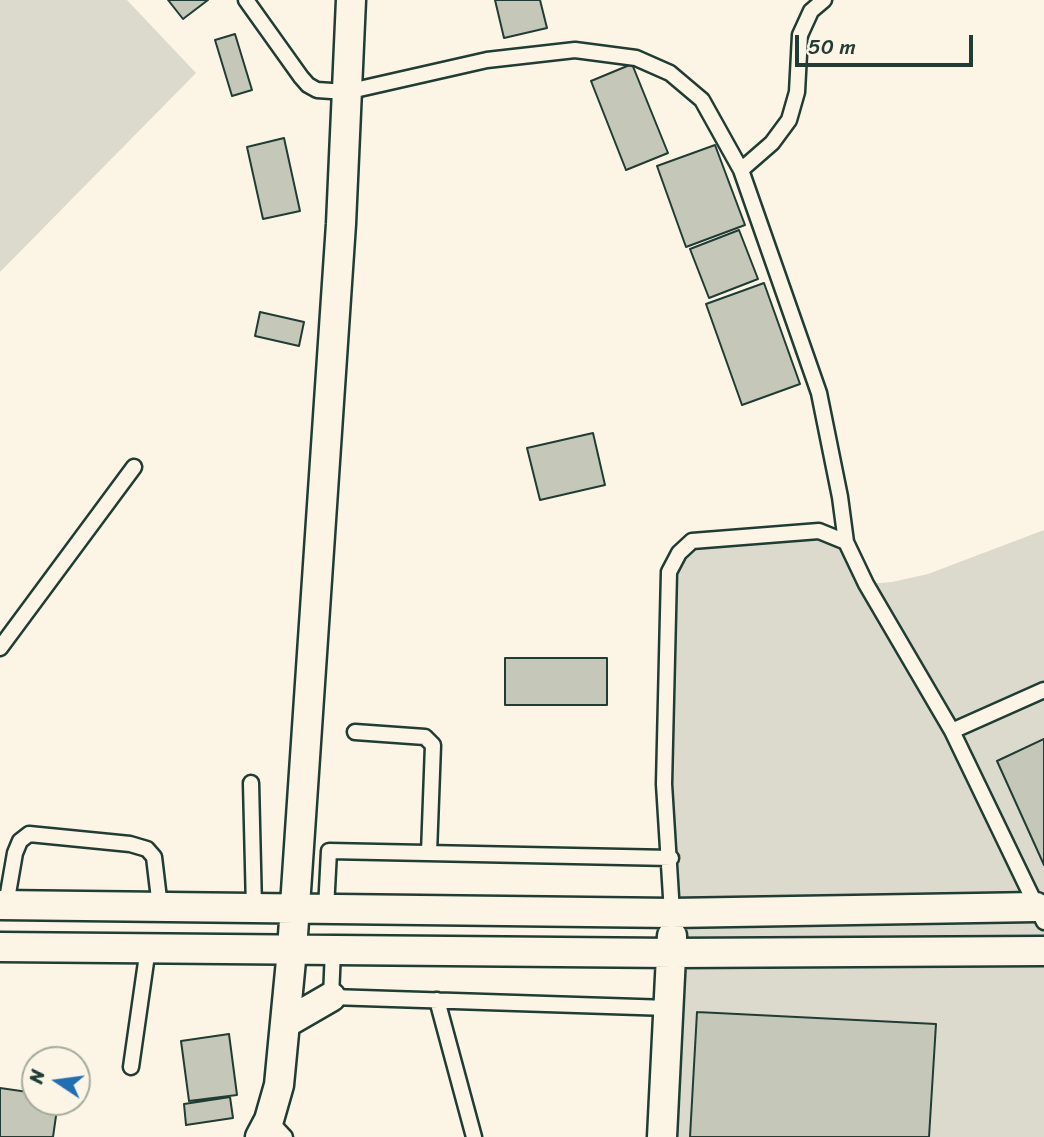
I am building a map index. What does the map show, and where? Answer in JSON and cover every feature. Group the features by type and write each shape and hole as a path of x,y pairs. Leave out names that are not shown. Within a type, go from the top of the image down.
{"street":[{"path":"272,1131 292,950 341,224 351,0"},
{"path":"3,905 672,912 1041,911"},
{"path":"662,1137 672,912"},
{"path":"0,947 672,953 1044,951"},
{"path":"286,1023 331,997"}],"lane":[{"path":"246,0 308,85 317,90 346,92 487,60 575,50 636,58 670,73 702,100 741,170 819,393 840,497 846,542 866,584 952,731 1041,911"},
{"path":"741,170 772,143 789,120 797,92 800,35 811,12 824,0"},
{"path":"0,648 134,467"},
{"path":"672,912 671,858 664,784 669,572 678,553 692,541 819,531 846,542"},
{"path":"952,731 1044,690"},
{"path":"355,732 425,737 433,745 429,853"},
{"path":"251,783 254,908"},
{"path":"3,905 15,853 20,841 29,834 130,844 147,849 154,857 160,907"},
{"path":"326,909 330,851 671,858"},
{"path":"131,1067 148,948"},
{"path":"333,950 331,997 669,1008"},
{"path":"437,1000 474,1137"}],"shaded area":[{"path":"0,0 127,0 196,73 0,272"},
{"path":"1044,530 1044,1137 662,1137 671,858 669,572 692,541 819,531 846,542 866,584 892,582 928,574"}],"building":[{"path":"168,0 208,0 183,19"},
{"path":"495,0 540,0 547,28 504,38"},
{"path":"235,34 252,90 232,96 215,40"},
{"path":"632,64 668,153 626,170 591,81"},
{"path":"284,138 300,211 263,219 247,147"},
{"path":"715,145 745,225 686,247 657,166"},
{"path":"739,230 758,279 709,298 690,249"},
{"path":"764,283 800,384 742,405 706,304"},
{"path":"260,312 304,322 299,346 255,336"},
{"path":"593,433 605,485 540,500 527,448"},
{"path":"505,658 607,658 607,705 505,705"},
{"path":"1044,739 1044,865 997,761"},
{"path":"697,1012 936,1024 929,1137 690,1137"},
{"path":"229,1034 237,1095 189,1101 181,1041"},
{"path":"0,1088 21,1091 21,1116 56,1116 53,1137 0,1137"},
{"path":"230,1097 233,1118 186,1125 184,1104"}]}
